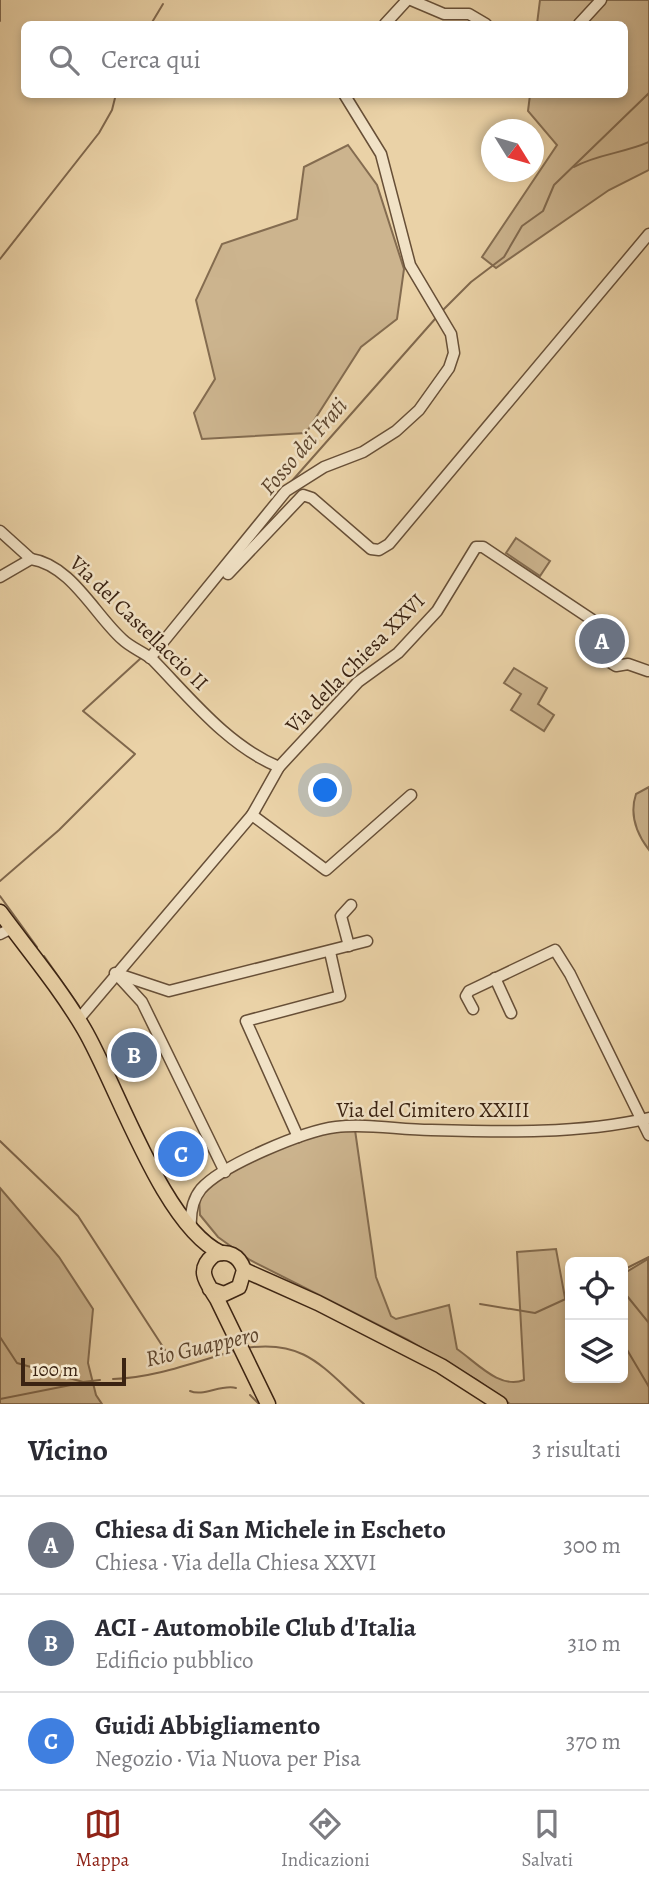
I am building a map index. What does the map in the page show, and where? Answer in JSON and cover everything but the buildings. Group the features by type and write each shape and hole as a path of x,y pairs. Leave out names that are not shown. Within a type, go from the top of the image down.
{"main road":[{"path":"0,912 6,931 78,1020 154,1169 193,1232 204,1266 204,1279 239,1342 268,1404"},
{"path":"193,1232 221,1253 234,1256 244,1270 441,1366 500,1404"},
{"path":"204,1266 210,1257 221,1253"},
{"path":"228,1322 226,1314 244,1270"},
{"path":"210,1289 219,1293 257,1283 275,1285"}],"street":[{"path":"388,21 409,0 444,15 469,14 481,21"},
{"path":"582,21 601,0"},
{"path":"150,658 286,491 324,467 363,452 396,431 419,410 449,368 454,353 452,334 410,265 381,154 346,98"},
{"path":"170,635 191,617 303,495 312,498 371,549 379,550 389,544 649,234"},
{"name":"Via del Castellaccio II","path":"0,531 31,559 56,569 122,639 150,658 181,691 254,756 279,767"},
{"name":"Via della Chiesa XXVI","path":"78,1020 115,973 253,815 279,767 358,682 398,653 436,611 476,547 483,547 597,623 599,626 589,644 593,652 616,666 628,664 648,671"},
{"path":"0,577 31,559"},
{"path":"253,815 326,870 411,795"},
{"path":"349,946 341,916 351,905"},
{"path":"115,973 169,991 368,941"},
{"path":"473,1009 467,993 550,950 560,954 645,1119 649,1135"},
{"path":"298,1137 246,1020 340,996 330,951"},
{"path":"115,973 142,1002 225,1172"},
{"path":"495,978 511,1013"},
{"name":"Via del Cimitero XXIII","path":"193,1232 190,1217 196,1196 206,1184 225,1172 318,1130 351,1126 430,1130 600,1129 645,1119"}],"shaded area":[{"path":"540,0 649,0 649,170 609,190 496,268 482,257 532,182 544,182 544,164 557,145 544,130 544,119 535,119 528,111 530,98 628,98 628,21 537,21"},
{"path":"348,145 377,185 404,269 397,319 361,347 306,433 202,439 194,413 215,379 196,300 222,244 297,219 304,167"},
{"path":"516,538 550,561 540,576 506,553"},
{"path":"514,668 547,688 538,704 554,715 544,731 511,710 521,694 504,683"},
{"path":"649,787 649,850 637,830 633,809 636,794"},
{"path":"354,1123 376,1277 391,1316 396,1319 449,1305 457,1349 497,1378 515,1382 524,1380 517,1252 556,1249 565,1298 565,1383 628,1383 628,1271 648,1259 649,1404 510,1404 477,1380 408,1340 250,1260 218,1237 200,1215 199,1197 206,1188 276,1144 295,1135 333,1124"},
{"path":"0,1188 59,1257 93,1309 88,1363 96,1395 102,1404 0,1404"}],"waterway":[{"path":"0,0 0,21"},
{"path":"153,21 163,4"},
{"name":"Fosso dei Frati","path":"443,310 471,282 504,257 522,226 543,211 554,185 649,93"},
{"path":"0,259 99,133 112,110 115,98"},
{"path":"574,167 649,142"},
{"name":"Fosso dei Frati","path":"291,482 435,319"},
{"name":"Fosso dei Frati","path":"0,881 59,830 135,754 83,711 141,658"},
{"name":"Fosso dei Frati","path":"0,896 37,947"},
{"name":"Fosso dei Frati","path":"44,956 79,1006"},
{"path":"0,1141 78,1216 165,1350"},
{"path":"628,1268 649,1257"},
{"path":"628,1297 649,1323"},
{"path":"480,1304 535,1313 565,1299"},
{"name":"Rio Guappero","path":"0,1337 17,1363 83,1382 100,1380"},
{"name":"Rio Guappero","path":"246,1348 266,1346 298,1352 324,1368 364,1404"},
{"name":"Rio Guappero","path":"113,1379 159,1373 234,1351"},
{"path":"628,1351 649,1387"},
{"path":"0,1399 81,1383"},
{"path":"190,1391 236,1388"},
{"path":"250,1395 259,1404"}],"place":[{"name":"Chiesa di San Michele in Escheto","path":"602,641"},
{"name":"ACI - Automobile Club d'Italia","path":"134,1055"},
{"name":"Guidi Abbigliamento","path":"181,1154"}]}
